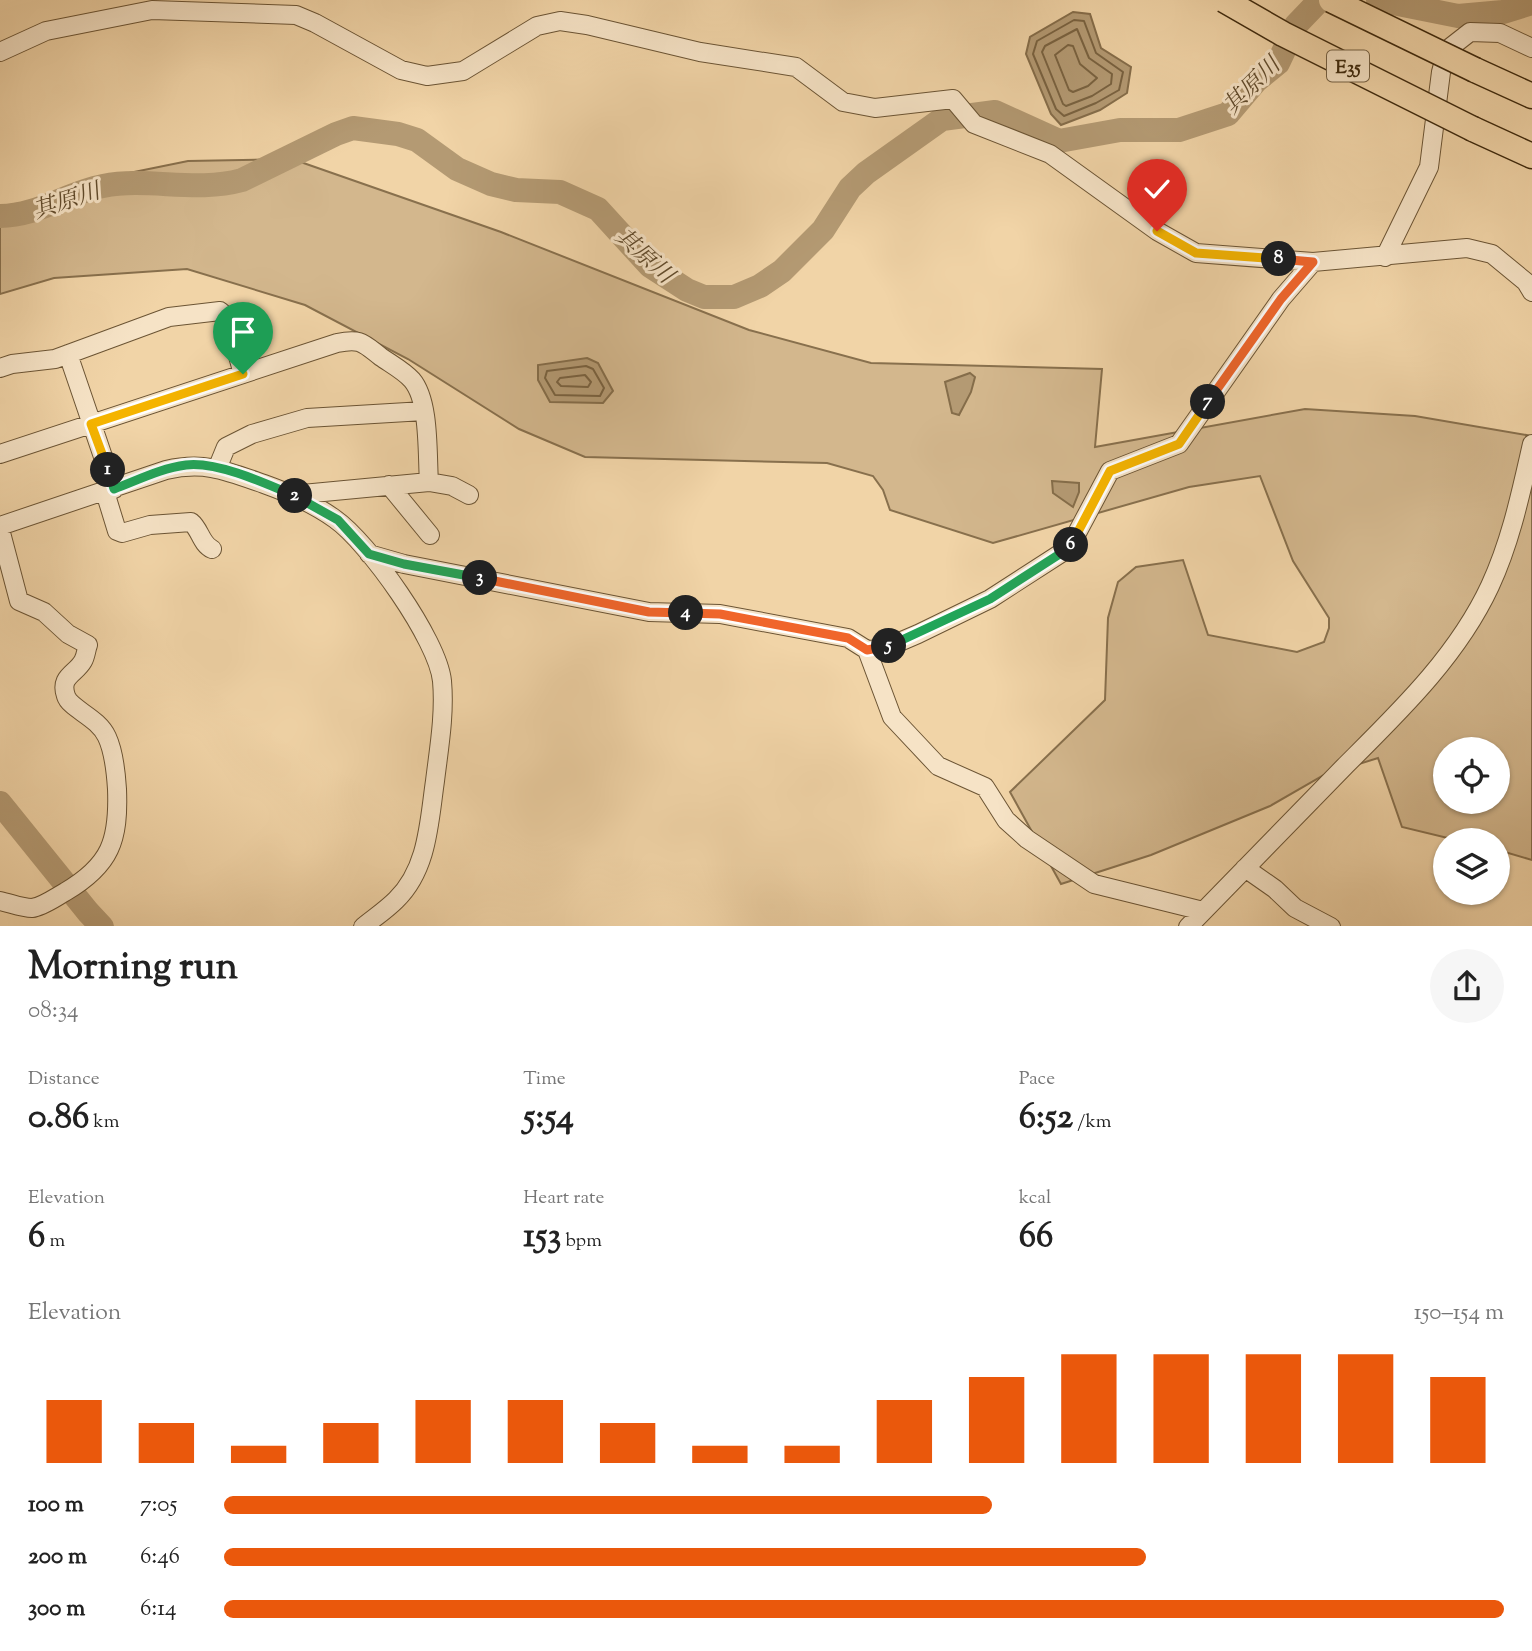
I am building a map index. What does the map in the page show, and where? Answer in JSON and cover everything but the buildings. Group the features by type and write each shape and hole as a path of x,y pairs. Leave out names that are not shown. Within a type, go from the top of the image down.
{"highway":[{"name":"E35","path":"1224,0 1283,34 1532,156"},
{"name":"E35","path":"1331,0 1532,96"}],"street":[{"path":"0,52 46,31 152,10 296,15 401,70 427,76 463,71 537,26 560,21 587,25 701,52 796,67 843,102 874,108 953,99 974,124 1049,155 1157,231 1196,253 1313,262 1467,248 1492,254 1526,282 1532,292"},
{"path":"1384,257 1429,167 1441,72 1447,50 1470,32 1500,33 1532,48"},
{"path":"369,554 404,564 649,612 720,614 848,638 867,650 883,649 990,599 1069,548 1110,471 1179,444 1281,299 1313,262"},
{"path":"0,368 55,359 169,317 220,311 227,317 243,374"},
{"path":"0,454 353,339 410,378 417,387 424,411 429,482"},
{"path":"68,354 110,490 117,531 122,533 150,525 191,522 198,528 206,546 212,549"},
{"path":"217,469 226,447 252,434 307,418 424,411"},
{"path":"1188,926 1409,702 1446,656 1472,619 1490,586 1513,524 1532,444"},
{"path":"0,901 33,908 81,883 107,854 115,838 118,812 116,772 107,737 93,717 66,699 67,676 83,662 88,645 68,634 44,612 19,601 0,528 166,470 188,465 217,469 292,495 338,520 369,554 413,612 429,639 442,678 443,718 426,848 409,886 396,901 363,926"},
{"path":"292,495 429,482 452,486 468,495"},
{"path":"388,485 430,535"},
{"path":"867,650 892,717 937,766 985,788 1006,820 1027,839 1094,884 1203,911"},
{"path":"1245,868 1275,889 1295,908 1331,926"}],"shaded area":[{"path":"292,159 501,232 749,330 871,363 1102,369 1095,447 1305,409 1415,416 1532,436 1532,860 1510,854 1510,828 1433,828 1433,834 1402,827 1378,758 1324,775 1270,806 1151,855 1061,884 1010,792 1105,700 1108,618 1118,582 1136,567 1183,560 1208,635 1297,652 1324,642 1329,618 1293,561 1260,476 1189,487 993,543 890,510 883,490 873,476 827,463 585,457 519,429 408,359 305,305 187,269 54,278 0,294 0,220 80,183 188,161"}],"water":[{"path":"1073,12 1090,14 1101,48 1131,67 1127,93 1100,110 1061,125 1051,114 1026,54 1030,37"},
{"path":"587,358 598,363 613,391 603,403 550,402 538,380 538,365"},
{"path":"970,373 975,377 971,392 959,415 952,413 945,382"},
{"path":"1052,481 1079,483 1079,492 1073,507 1053,493"}],"waterway":[{"name":"其原川","path":"0,216 27,212 103,186 138,183 207,185 242,180 353,128 398,134 417,140 457,169 491,184 516,190 560,192 598,209 650,266 687,290 704,297 734,297 760,286 782,271 823,230 850,188 866,173 942,119 995,112 1059,141 1120,130 1179,130 1228,114 1256,81 1278,63 1296,25 1320,0"},
{"name":"其原川","path":"1378,0 1458,16 1503,12 1532,3"},
{"path":"0,803 101,926"}],"route":[{"path":"243,374 91,424 114,489 166,470 188,465 208,467 227,471 293,495 338,520 369,554 404,564 649,612 720,614 848,638 867,650 883,649 990,599 1069,548 1110,471 1179,444 1281,299 1313,262 1196,253 1157,231"}]}
